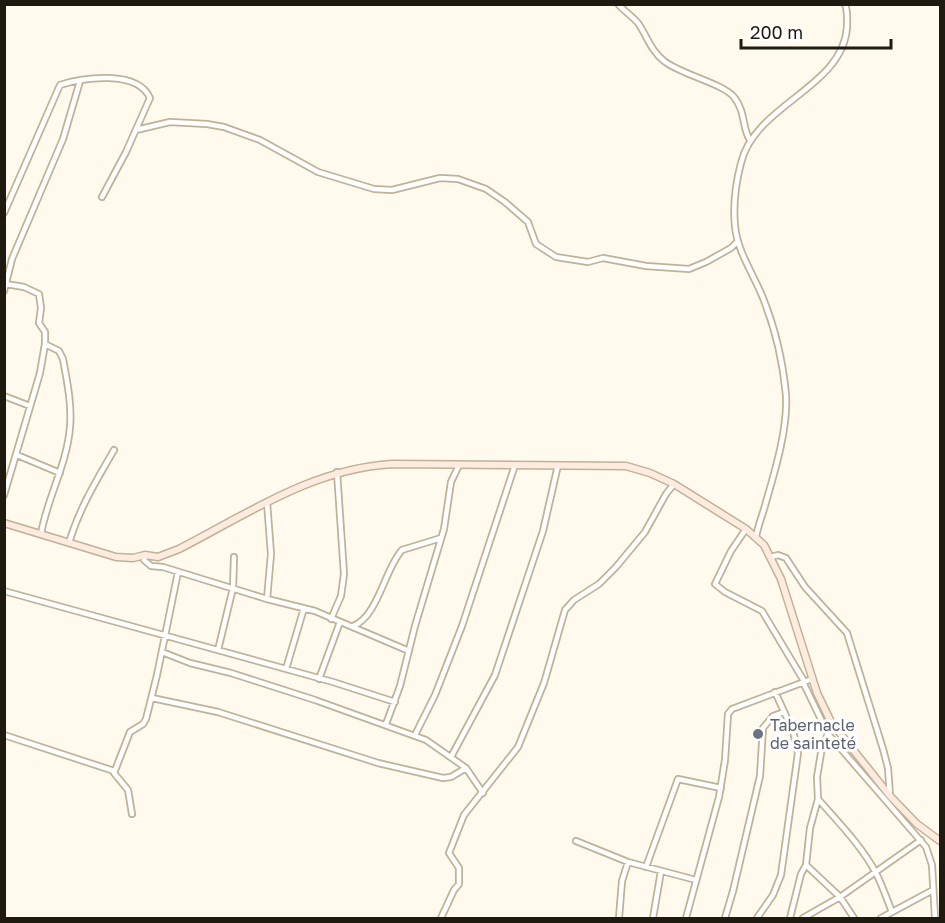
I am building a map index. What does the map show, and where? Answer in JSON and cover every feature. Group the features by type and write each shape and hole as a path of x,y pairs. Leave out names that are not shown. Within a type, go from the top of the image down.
{"main road":[{"path":"4,523 116,557 134,558 145,555 158,557 179,549 306,483 337,472 384,464 626,466 650,472 674,484 746,529 756,537 771,556 782,579 812,679 831,722 890,796 917,824 940,841"}],"street":[{"path":"618,4 639,25 651,47 664,61 732,95 741,110 750,140"},
{"path":"756,537 775,465 786,411 786,398 772,323 764,299 738,241 735,227 741,162 750,140 776,113 816,80 840,52 846,36 848,16 845,4"},
{"path":"4,213 57,89 63,84 80,81 130,80 145,90 150,98 102,197"},
{"path":"4,291 12,259 63,140 80,81"},
{"path":"136,130 162,123 214,125 255,137 318,171 374,189 392,190 440,178 458,179 486,189 505,202 528,222 536,244 556,258 588,262 603,258 646,267 689,269 731,248 738,241"},
{"path":"731,248 742,250"},
{"path":"4,495 40,373 45,344 45,332 39,323 41,308 39,294 24,287 6,284"},
{"path":"41,534 44,515 60,473 70,429 69,395 62,355 45,344"},
{"path":"4,396 30,406"},
{"path":"69,543 89,492 114,450"},
{"path":"17,455 60,473"},
{"path":"386,724 410,651 441,538 451,482 459,465"},
{"path":"415,735 435,694 462,626 515,465"},
{"path":"452,757 495,675 543,531 558,465"},
{"path":"331,619 341,596 344,574 337,472"},
{"path":"441,918 459,882 457,864 449,856 450,847 464,815 518,747 544,683 565,610 574,600 599,584 616,567 645,532 674,484"},
{"path":"267,502 271,554 267,599"},
{"path":"746,529 731,551 715,584 724,592 762,611 804,681 828,734 872,787 921,840 930,855 935,918"},
{"path":"353,626 360,622 375,603 402,550 441,538"},
{"path":"145,555 144,560 151,566 304,608 410,651"},
{"path":"771,556 778,555 786,558 805,587 847,633 888,768 890,796"},
{"path":"218,650 233,588 234,557"},
{"path":"132,814 128,790 115,776 114,771 130,732 145,722 178,572"},
{"path":"4,591 319,678 395,702"},
{"path":"285,669 304,608"},
{"path":"319,678 340,622"},
{"path":"162,652 189,663 252,680 415,735 466,768 483,793"},
{"path":"686,918 721,788 728,714 732,709 812,679"},
{"path":"757,918 773,895 781,875 796,771 797,746 775,692"},
{"path":"152,698 209,710 378,763 443,778 451,777 466,768"},
{"path":"724,918 733,891 760,776 763,728 773,716 784,712"},
{"path":"790,918 801,874 806,866 810,828 818,799 817,777 822,747 828,734"},
{"path":"4,735 114,771"},
{"path":"646,867 678,780 721,788"},
{"path":"872,787 878,782"},
{"path":"818,799 851,837 875,872 892,912"},
{"path":"803,918 840,897 921,840"},
{"path":"576,842 628,862 696,880"},
{"path":"618,918 622,881 628,862"},
{"path":"806,866 840,897 854,918"},
{"path":"653,918 661,871"},
{"path":"881,918 933,890"}],"place":[{"name":"Tabernacle de sainteté","path":"758,734"}]}
